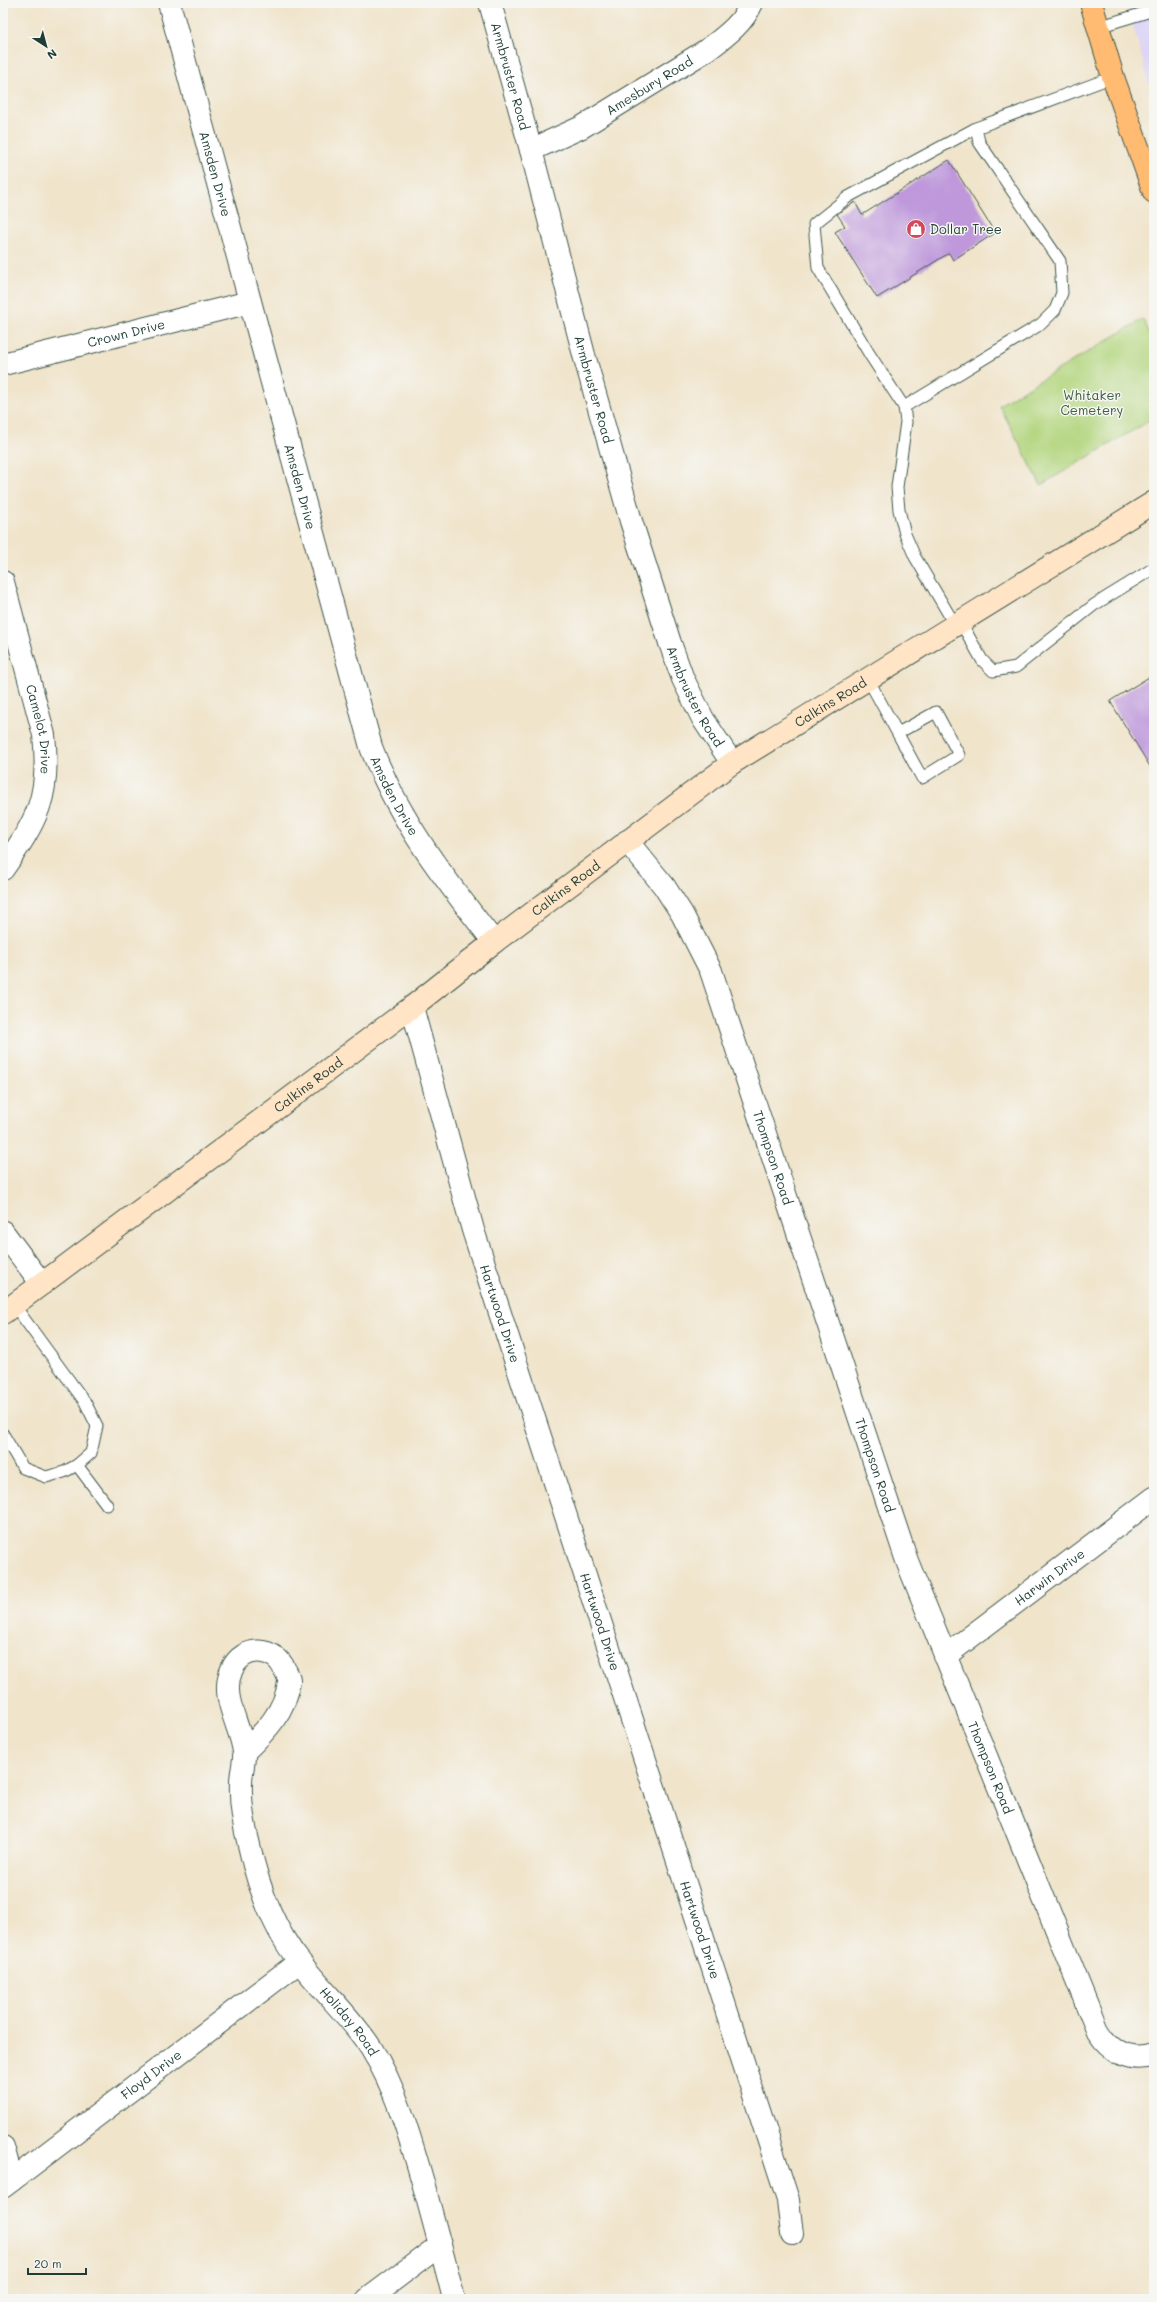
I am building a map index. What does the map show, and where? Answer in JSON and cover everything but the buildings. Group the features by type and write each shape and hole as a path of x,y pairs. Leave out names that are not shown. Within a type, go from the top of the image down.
{"main road":[{"path":"1091,3 1113,77 1148,157 1154,192"},
{"name":"Calkins Road","path":"9,1309 412,1007 494,942 732,763 1154,502"}],"street":[{"name":"Amsden Drive","path":"169,3 371,747 384,780 419,843 441,875 494,942"},
{"name":"Armbruster Road","path":"490,3 531,150 586,362 631,521 670,643 684,679 703,719 732,763"},
{"name":"Amesbury Road","path":"531,150 582,127 710,48 738,25 752,3"},
{"name":"Crown Drive","path":"3,364 250,302"},
{"name":"Camelot Drive","path":"3,582 44,736 46,783 34,822 3,869"},
{"name":"Thompson Road","path":"627,841 664,886 682,914 711,971 907,1561 1098,2032 1106,2044 1118,2054 1142,2059 1154,2055"},
{"name":"Hartwood Drive","path":"412,1007 474,1230 788,2200 792,2234"},
{"path":"3,1232 42,1284"},
{"name":"Harwin Drive","path":"945,1656 1154,1498"},
{"name":"Holiday Road","path":"244,1752 241,1784 249,1845 268,1905 285,1939 299,1962 348,2018 371,2048 390,2085 405,2120 454,2299"},
{"name":"Floyd Drive","path":"7,2183 299,1962"},
{"path":"3,2147 7,2183"},
{"path":"368,2299 440,2245"}],"lane":[{"path":"1098,27 1154,10"},
{"path":"1113,77 976,128 848,197 814,224 818,268 870,355 904,408 906,422 897,488 899,510 905,534 915,557 982,660 993,671 1016,667 1094,605 1154,568"},
{"path":"904,408 1041,324 1055,310 1062,293 1060,261 979,142 976,128"},
{"path":"868,679 898,734 922,778 959,755 936,712 898,734"},
{"path":"3,1434 23,1468 46,1477 64,1472 77,1465 91,1453 97,1426 85,1402 9,1309"},
{"path":"77,1465 107,1505"}],"shaded area":[{"path":"1127,3 1154,3 1154,80 1149,84"}],"green space":[{"name":"Whitaker Cemetery","path":"1143,319 1154,343 1154,418 1041,485 999,405"}],"place":[{"name":"Dollar Tree","path":"916,229"}]}
